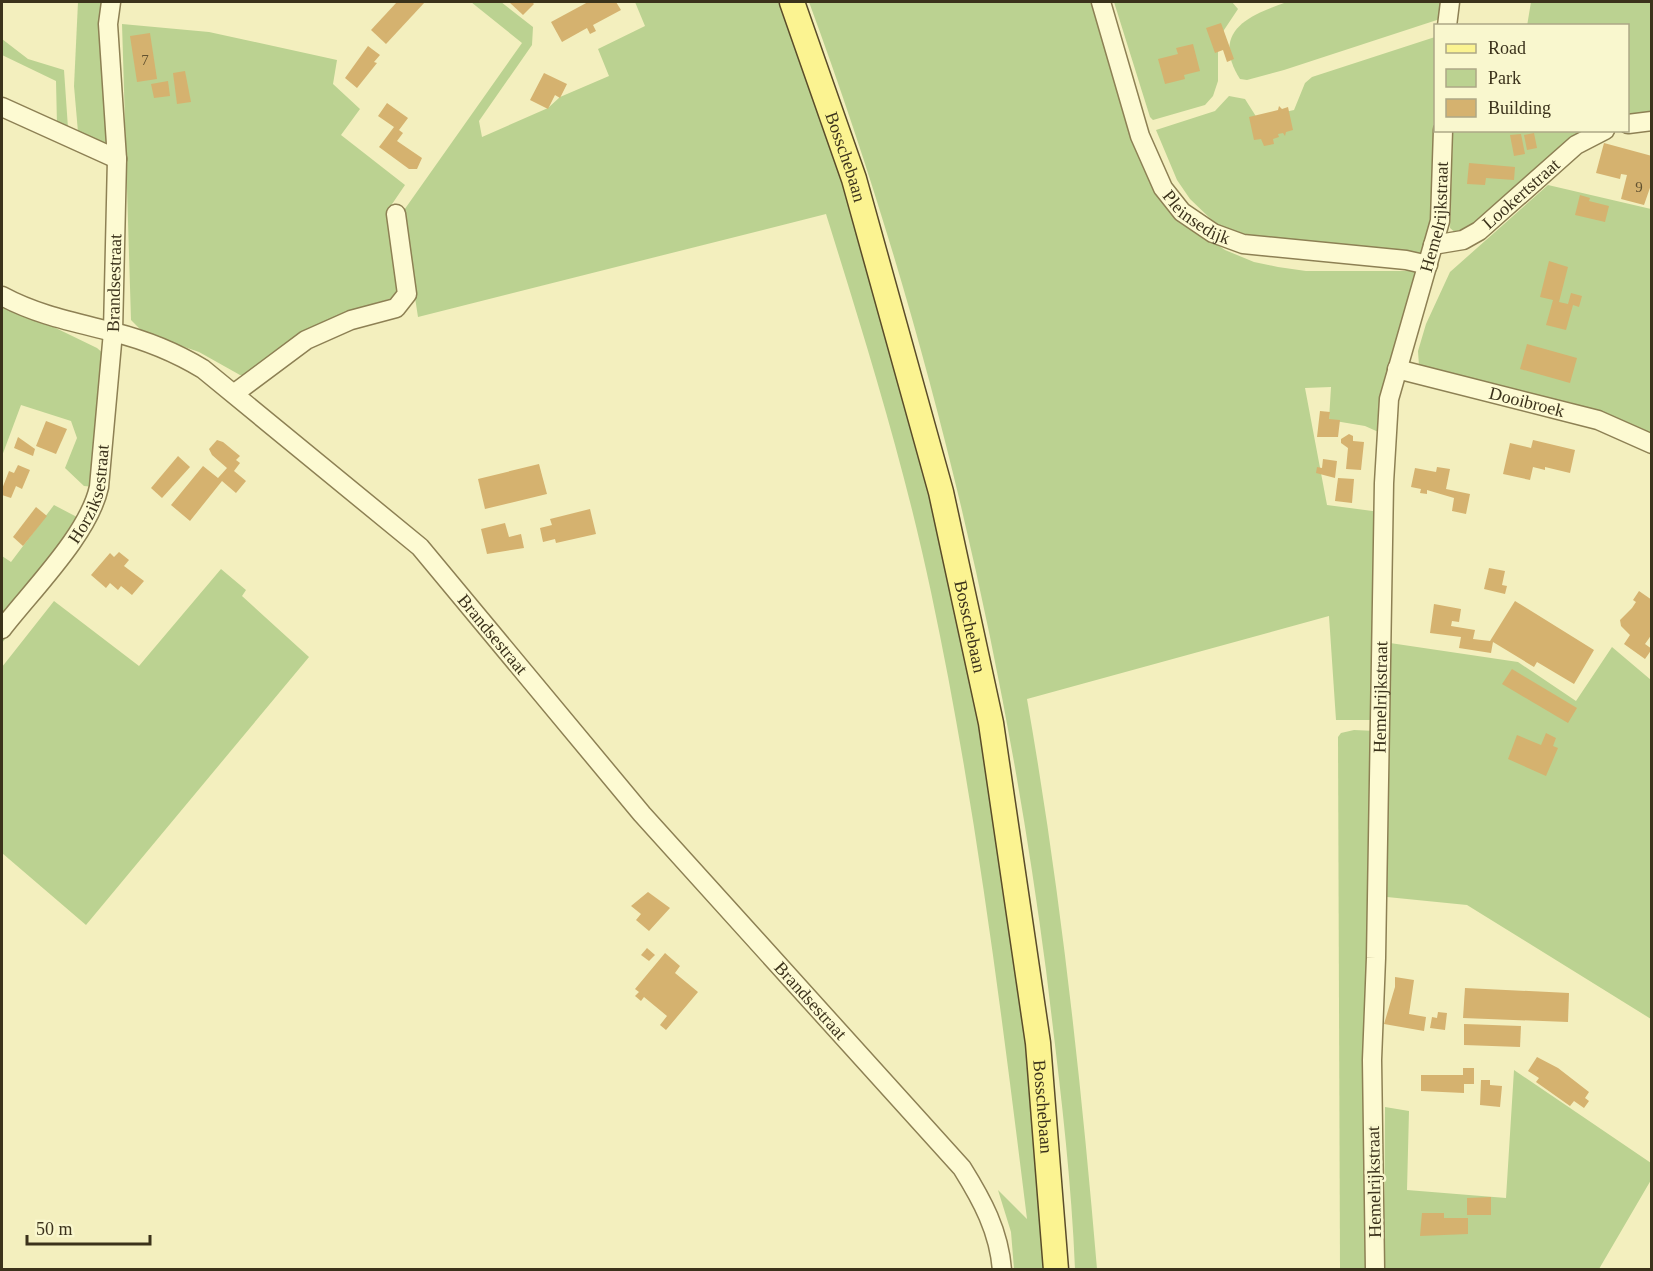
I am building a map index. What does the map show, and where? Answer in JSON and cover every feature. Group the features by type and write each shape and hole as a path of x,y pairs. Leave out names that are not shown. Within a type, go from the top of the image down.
{"main road":[{"name":"Bosschebaan","path":"792,2 854,179 938,481 991,723 1038,1043 1056,1269"}],"street":[{"name":"Brandsestraat","path":"111,2 108,24 117,159 113,332 175,352 203,369 420,547 642,814 962,1168 986,1205 1001,1249 1002,1269"},
{"name":"Pleinsedijk","path":"1101,2 1140,136 1163,188 1182,212 1212,233 1243,244 1406,260 1428,265"},
{"path":"1447,24 1450,2"},
{"path":"2,107 117,159"},
{"path":"1629,124 1652,121"},
{"name":"Hemelrijkstraat","path":"1375,1269 1372,1060 1377,946 1384,483 1389,399 1440,221 1443,132"},
{"name":"Lookertstraat","path":"1434,245 1463,240 1479,231 1576,145 1601,132"},
{"path":"235,393 306,340 351,320 396,308 407,294 396,214"},
{"path":"2,296 69,323 113,332"},
{"name":"Horziksestraat","path":"2,629 95,508 99,487 113,332"},
{"name":"Dooibroek","path":"1397,369 1598,420 1652,444"}],"green space":[{"path":"78,2 108,2 108,144 103,145 78,132 74,86"},
{"path":"471,2 501,2 533,27 532,45 479,121 482,137 548,108 560,97 609,76 598,49 645,26 635,2 788,2 923,442 1003,832 1053,1269 1014,1269 1011,1232 998,1190 1027,1219 997,983 961,748 931,592 909,497 826,214 418,317 402,213 522,43"},
{"path":"809,2 1097,2 1145,155 1200,233 1225,250 1254,262 1278,267 1306,271 1426,271 1383,434 1365,426 1329,420 1331,387 1305,388 1327,505 1380,512 1376,720 1336,720 1329,616 1027,699 1050,841 1068,983 1097,1269 1075,1269 1067,1157 1046,970 1007,723 982,601 923,358 888,238"},
{"path":"1114,2 1232,2 1238,9 1218,39 1218,81 1213,96 1205,105 1153,120 1150,117"},
{"path":"1287,2 1447,2 1440,19 1284,70 1247,80 1240,79 1229,49 1238,27 1259,13"},
{"path":"1531,2 1651,2 1651,116 1629,120 1629,24 1527,24"},
{"path":"122,24 209,32 337,60 333,84 360,109 341,135 405,185 388,210 399,296 343,313 308,330 247,375 240,375 199,352 144,333 131,320"},
{"path":"1434,37 1432,258 1257,248 1216,224 1190,199 1177,180 1156,130 1215,111 1229,96 1245,99 1257,118 1294,110 1305,83 1312,77"},
{"path":"2,39 28,59 64,70 68,128 57,125 56,81 2,55"},
{"path":"1453,132 1587,132 1472,231 1457,234 1450,228"},
{"path":"1548,185 1651,209 1651,434 1572,403 1419,366 1418,351 1426,324 1450,272"},
{"path":"2,302 97,348 105,355 104,488 84,486 65,468 77,438 71,421 21,405 2,456"},
{"path":"54,505 94,526 2,643 2,556 11,562"},
{"path":"221,569 246,590 242,596 309,657 86,925 2,853 2,667 54,601 139,666"},
{"path":"1390,643 1518,662 1576,701 1612,647 1651,680 1651,1019 1467,905 1387,897"},
{"path":"1354,730 1376,731 1371,1269 1340,1269 1338,737 1341,733"},
{"path":"1514,1070 1651,1163 1651,1180 1599,1269 1384,1269 1385,1107 1409,1111 1407,1190 1506,1198"}],"building":[{"path":"397,2 425,2 386,44 371,30"},
{"path":"509,2 532,2 534,4 523,15"},
{"path":"588,2 616,2 621,10 593,25 596,31 590,34 587,28 562,42 551,22"},
{"path":"1221,23 1234,59 1227,62 1223,50 1215,53 1206,28"},
{"path":"150,33 157,79 137,82 130,36"},
{"path":"1193,44 1200,71 1184,75 1185,79 1165,84 1158,59 1178,54 1176,48"},
{"path":"368,46 380,55 374,62 377,63 357,88 345,78"},
{"path":"185,71 191,102 177,104 173,73"},
{"path":"544,73 567,84 560,98 555,95 548,109 530,100"},
{"path":"168,81 170,96 154,98 151,84"},
{"path":"387,103 408,118 399,130 403,133 397,141 422,158 417,169 409,169 379,147 394,127 378,116"},
{"path":"1279,106 1282,109 1288,107 1293,130 1286,132 1285,136 1283,133 1278,134 1279,137 1273,139 1274,144 1264,146 1261,139 1254,140 1249,117 1278,110"},
{"path":"1534,133 1537,148 1527,150 1524,135"},
{"path":"1521,134 1525,154 1514,156 1510,135"},
{"path":"1604,143 1652,156 1652,182 1644,205 1621,199 1627,175 1621,174 1620,179 1596,173"},
{"path":"1469,163 1515,167 1514,180 1486,178 1485,185 1467,184"},
{"path":"1580,195 1590,198 1589,201 1609,206 1605,222 1575,215"},
{"path":"1549,261 1568,267 1559,302 1568,304 1571,293 1582,296 1579,307 1573,305 1566,330 1546,325 1553,300 1540,297"},
{"path":"1527,344 1577,358 1570,383 1520,369"},
{"path":"1320,411 1330,412 1329,419 1340,420 1338,437 1317,437"},
{"path":"46,421 67,429 56,454 36,446"},
{"path":"1349,434 1353,436 1353,441 1364,442 1361,470 1346,469 1348,448 1341,443 1341,439"},
{"path":"18,437 35,449 33,456 14,448"},
{"path":"217,440 240,456 236,460 240,463 234,471 246,481 236,493 222,481 190,521 171,505 203,466 218,478 227,468 212,455 209,449"},
{"path":"1533,440 1575,450 1570,473 1545,467 1545,470 1533,467 1530,480 1503,474 1510,443 1531,448"},
{"path":"178,456 190,467 162,498 151,488"},
{"path":"1323,459 1337,461 1335,478 1316,473 1317,467 1322,468"},
{"path":"539,464 547,494 485,509 478,479"},
{"path":"18,465 30,470 22,489 16,486 11,498 2,495 9,471 14,473"},
{"path":"1437,467 1450,469 1446,489 1470,494 1466,514 1452,511 1454,498 1427,490 1427,494 1420,493 1421,489 1411,487 1415,468 1436,472"},
{"path":"1338,478 1354,479 1352,503 1335,501"},
{"path":"36,507 47,516 23,546 13,537"},
{"path":"590,509 596,534 556,543 555,539 543,542 540,528 552,525 550,519"},
{"path":"505,523 509,537 521,534 524,548 487,554 481,529"},
{"path":"119,552 129,560 124,566 144,581 132,595 121,586 118,590 110,583 106,588 91,575 110,553 114,557"},
{"path":"1489,568 1505,571 1502,585 1507,586 1505,594 1484,589"},
{"path":"1639,591 1652,600 1652,634 1645,644 1652,649 1645,659 1624,644 1630,635 1621,626 1620,620 1636,602 1633,600"},
{"path":"1515,601 1594,650 1574,684 1537,662 1534,667 1493,642 1491,653 1459,648 1461,637 1430,633 1434,604 1461,609 1459,622 1452,621 1451,626 1475,630 1473,639 1490,641"},
{"path":"1512,669 1577,708 1568,723 1502,684"},
{"path":"1546,733 1556,738 1553,746 1558,748 1546,776 1508,759 1517,735 1541,745"},
{"path":"648,892 670,908 649,931 636,920 641,914 631,906"},
{"path":"647,948 655,955 649,961 641,955"},
{"path":"665,953 680,966 675,973 698,992 666,1030 660,1025 667,1016 644,997 641,1001 635,996 639,992 635,989"},
{"path":"1395,977 1414,980 1409,1014 1426,1017 1424,1031 1384,1024 1395,987"},
{"path":"1465,988 1569,993 1568,1022 1463,1018"},
{"path":"1438,1012 1447,1013 1445,1030 1430,1028 1432,1017 1437,1018"},
{"path":"1464,1024 1521,1026 1520,1047 1464,1045"},
{"path":"1537,1057 1558,1068 1589,1092 1585,1098 1589,1101 1584,1108 1574,1101 1570,1106 1536,1082 1539,1078 1528,1071"},
{"path":"1463,1068 1474,1068 1474,1084 1464,1084 1464,1093 1421,1091 1421,1075 1463,1075"},
{"path":"1481,1080 1490,1080 1490,1085 1502,1086 1500,1107 1480,1105"},
{"path":"1491,1197 1491,1215 1467,1215 1467,1198"},
{"path":"1422,1213 1444,1213 1444,1218 1468,1218 1468,1234 1420,1236"}]}
